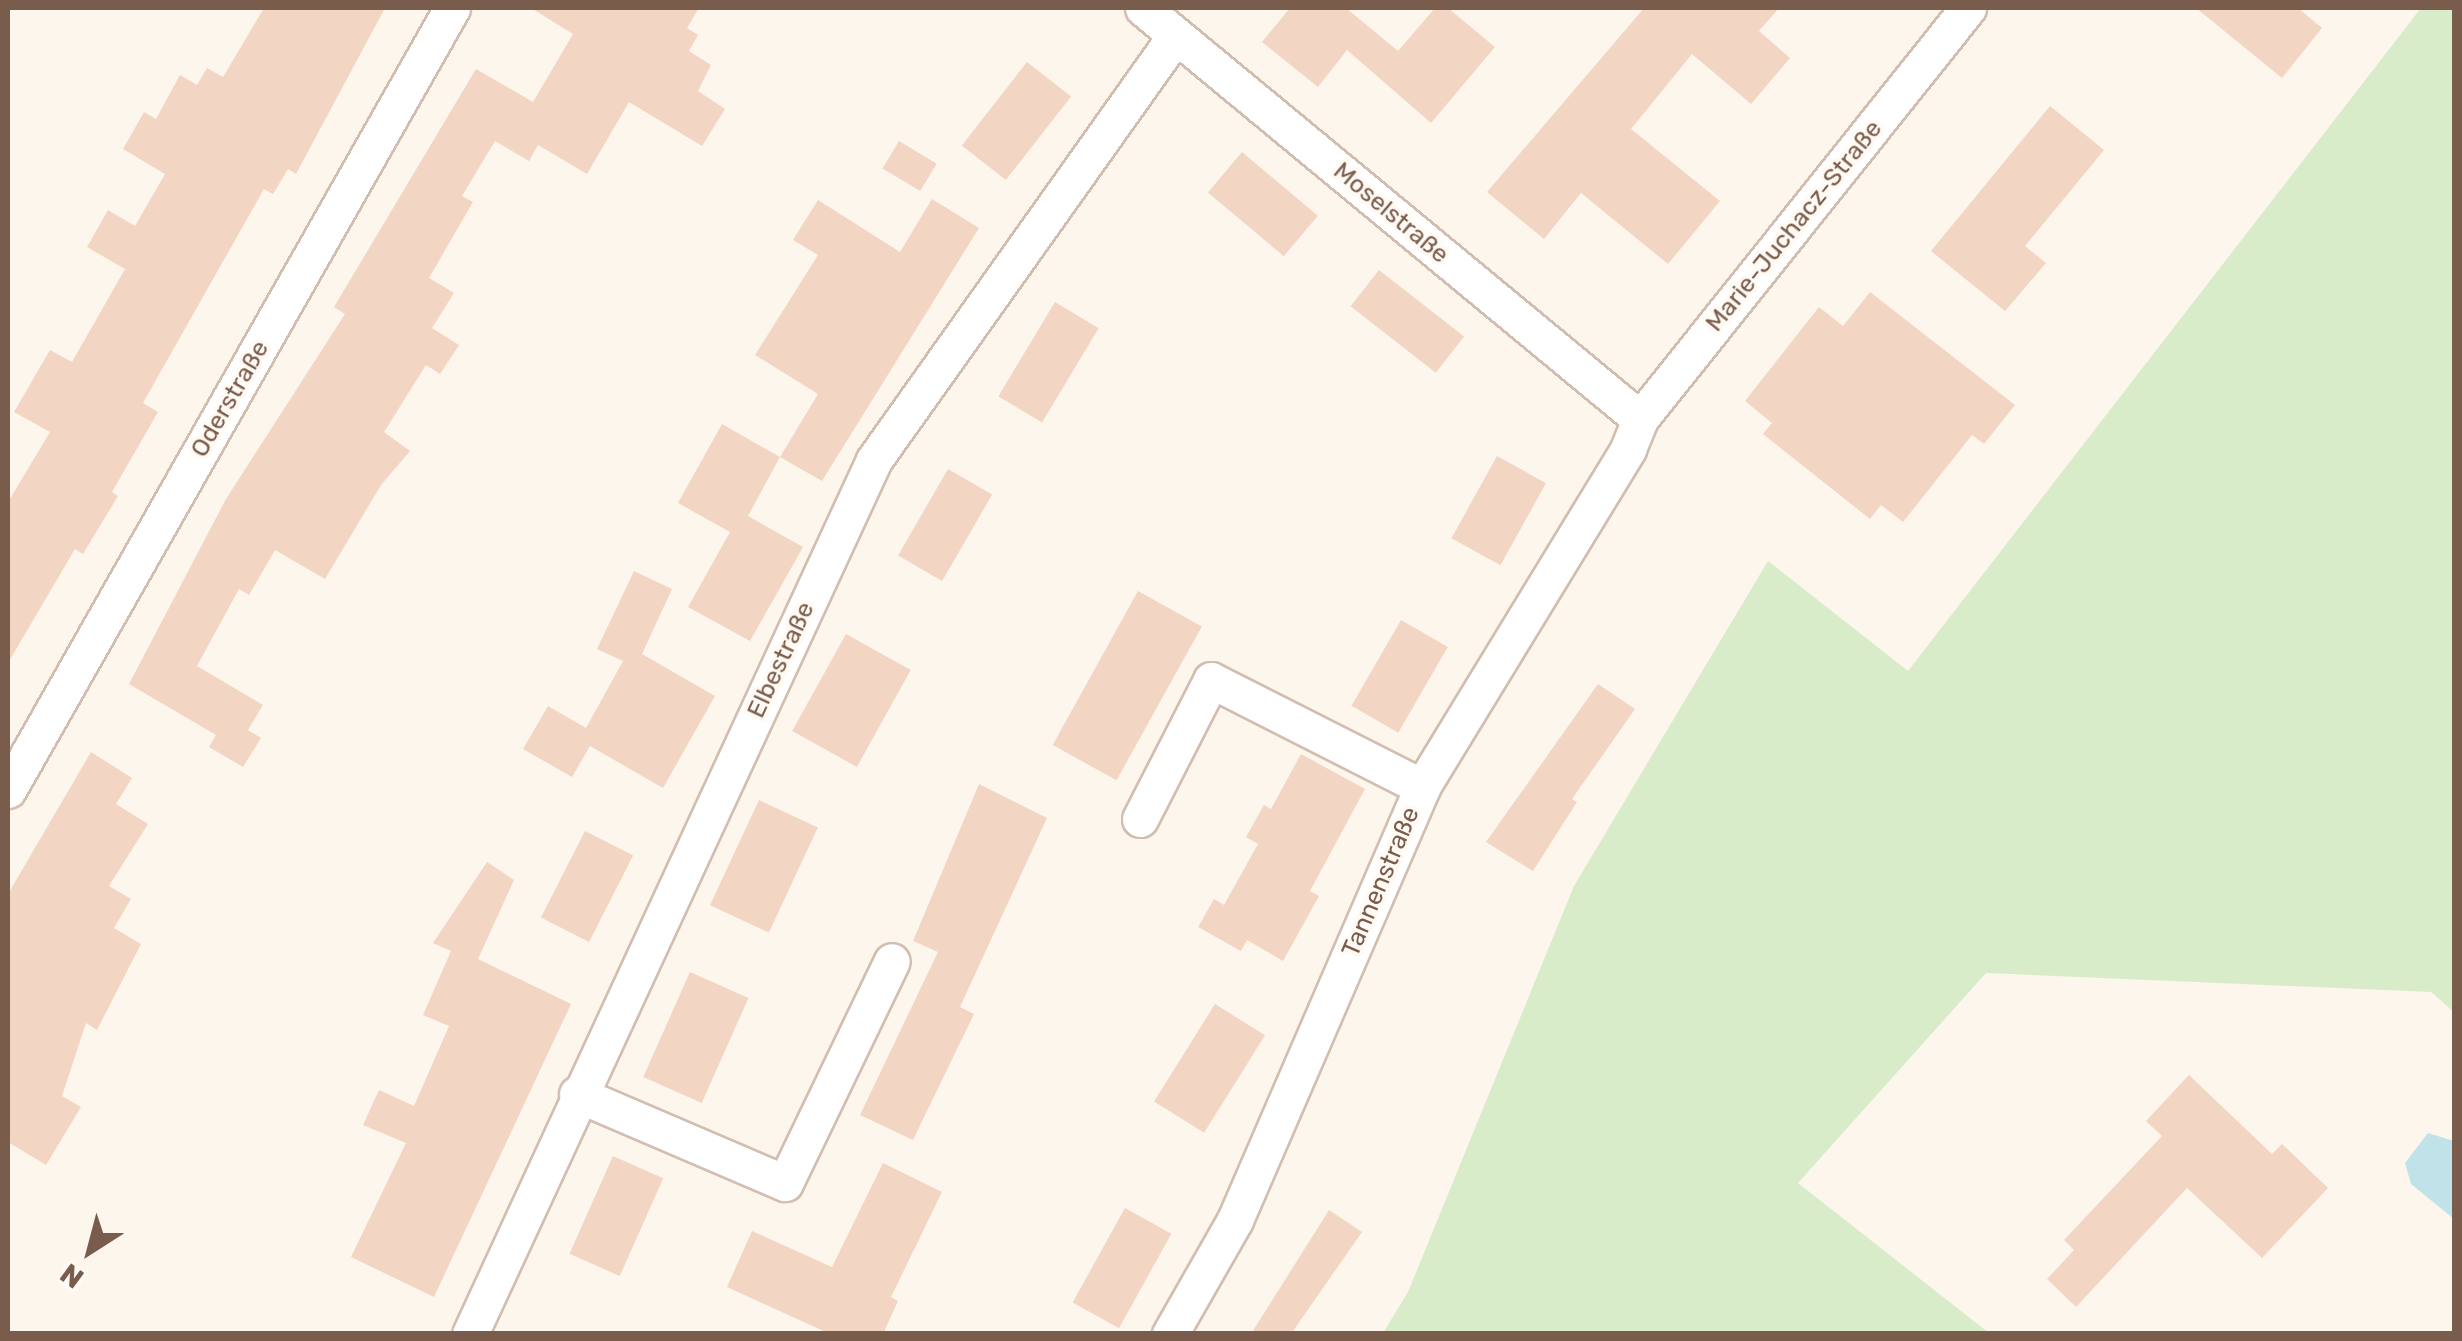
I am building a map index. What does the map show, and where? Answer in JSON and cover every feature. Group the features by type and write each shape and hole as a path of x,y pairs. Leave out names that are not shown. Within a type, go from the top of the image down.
{"street":[{"name":"Oderstraße","path":"8,790 452,8"},
{"name":"Moselstraße","path":"1143,8 1634,434"},
{"name":"Marie-Juchacz-Straße","path":"1634,434 1968,8"},
{"name":"Elbestraße","path":"470,1334 577,1094 874,460 1176,35"},
{"name":"Tannenstraße","path":"1170,1334 1235,1220 1422,788 1634,434"},
{"path":"1140,819 1211,680 1422,788"},
{"path":"577,1094 785,1183 892,961"}],"green space":[{"path":"2421,8 2454,8 2454,1012 2431,992 1986,973 1798,1183 1989,1333 1383,1333 1408,1292 1574,886 1768,561 1908,671"}],"water":[{"path":"2428,1133 2454,1141 2454,1219 2411,1184 2405,1163"}],"building":[{"path":"264,8 385,8 296,174 288,169 273,194 264,189 143,403 158,412 112,492 118,496 83,554 75,549 8,663 8,502 50,432 14,412 50,350 72,362 125,269 87,247 108,210 135,226 165,174 123,149 144,112 156,119 180,75 197,85 207,68 223,77"},
{"path":"531,8 699,8 687,28 698,35 689,51 711,65 698,91 725,109 702,146 629,102 587,174 538,145 529,161 495,141 462,196 473,202 429,278 454,293 432,328 459,345 440,374 426,365 384,432 410,451 381,485 325,579 275,550 249,595 239,589 197,666 263,705 248,730 261,738 243,767 209,747 216,735 129,684 226,499 345,314 334,307 476,69 533,102 573,34"},
{"path":"1290,8 1346,8 1398,51 1435,8 1448,8 1495,47 1431,123 1347,50 1318,87 1262,42"},
{"path":"1644,8 1779,8 1759,31 1790,58 1751,104 1692,54 1631,129 1720,201 1668,264 1581,193 1544,239 1487,192"},
{"path":"2196,8 2298,8 2322,28 2282,78"},
{"path":"1027,62 1071,96 1006,180 962,146"},
{"path":"2050,106 2104,150 2025,246 2046,263 2005,311 1931,251"},
{"path":"899,141 937,164 920,191 883,168"},
{"path":"1242,152 1318,216 1284,256 1208,193"},
{"path":"932,199 979,228 822,481 780,457 818,394 755,355 818,255 793,240 818,200 900,252"},
{"path":"1379,270 1464,336 1436,373 1351,306"},
{"path":"1870,292 2015,405 1984,444 1972,435 1903,522 1881,505 1870,519 1763,434 1772,423 1745,401 1819,307 1843,326"},
{"path":"1055,302 1099,328 1042,423 998,396"},
{"path":"722,424 780,457 748,516 803,547 750,641 688,607 730,532 678,503"},
{"path":"1497,456 1546,483 1500,565 1451,538"},
{"path":"948,469 992,494 942,581 898,556"},
{"path":"634,571 672,589 642,654 715,696 663,788 590,746 572,777 523,749 548,706 586,728 623,661 597,649"},
{"path":"1138,591 1202,626 1117,780 1053,745"},
{"path":"1401,620 1448,647 1398,733 1352,706"},
{"path":"846,634 911,670 857,767 792,731"},
{"path":"1598,684 1635,709 1572,799 1577,802 1533,871 1486,842"},
{"path":"91,752 132,778 116,804 148,824 109,886 131,899 114,928 141,944 97,1030 86,1023 62,1096 81,1107 46,1165 8,1142 8,894"},
{"path":"1301,754 1365,789 1310,891 1319,896 1283,961 1247,940 1241,951 1198,927 1214,899 1224,905 1258,844 1246,837 1264,805 1271,809"},
{"path":"979,784 1047,818 960,1007 974,1014 913,1140 860,1115 938,952 913,941"},
{"path":"759,800 818,827 769,933 710,905"},
{"path":"585,831 633,856 589,942 541,917"},
{"path":"487,862 514,880 478,959 571,1004 434,1297 351,1257 406,1143 363,1125 379,1090 414,1106 449,1026 423,1015 451,951 433,943"},
{"path":"690,972 748,998 702,1103 643,1077"},
{"path":"1215,1004 1265,1035 1204,1133 1154,1102"},
{"path":"2189,1075 2272,1154 2282,1144 2328,1188 2262,1258 2187,1188 2076,1307 2047,1279 2074,1250 2064,1240 2162,1136 2146,1121"},
{"path":"613,1156 663,1178 620,1276 569,1254"},
{"path":"883,1163 942,1192 891,1297 898,1301 883,1334 830,1334 727,1287 752,1231 832,1267"},
{"path":"1125,1208 1171,1234 1119,1328 1073,1302"},
{"path":"1329,1210 1362,1232 1291,1334 1251,1334"}]}
